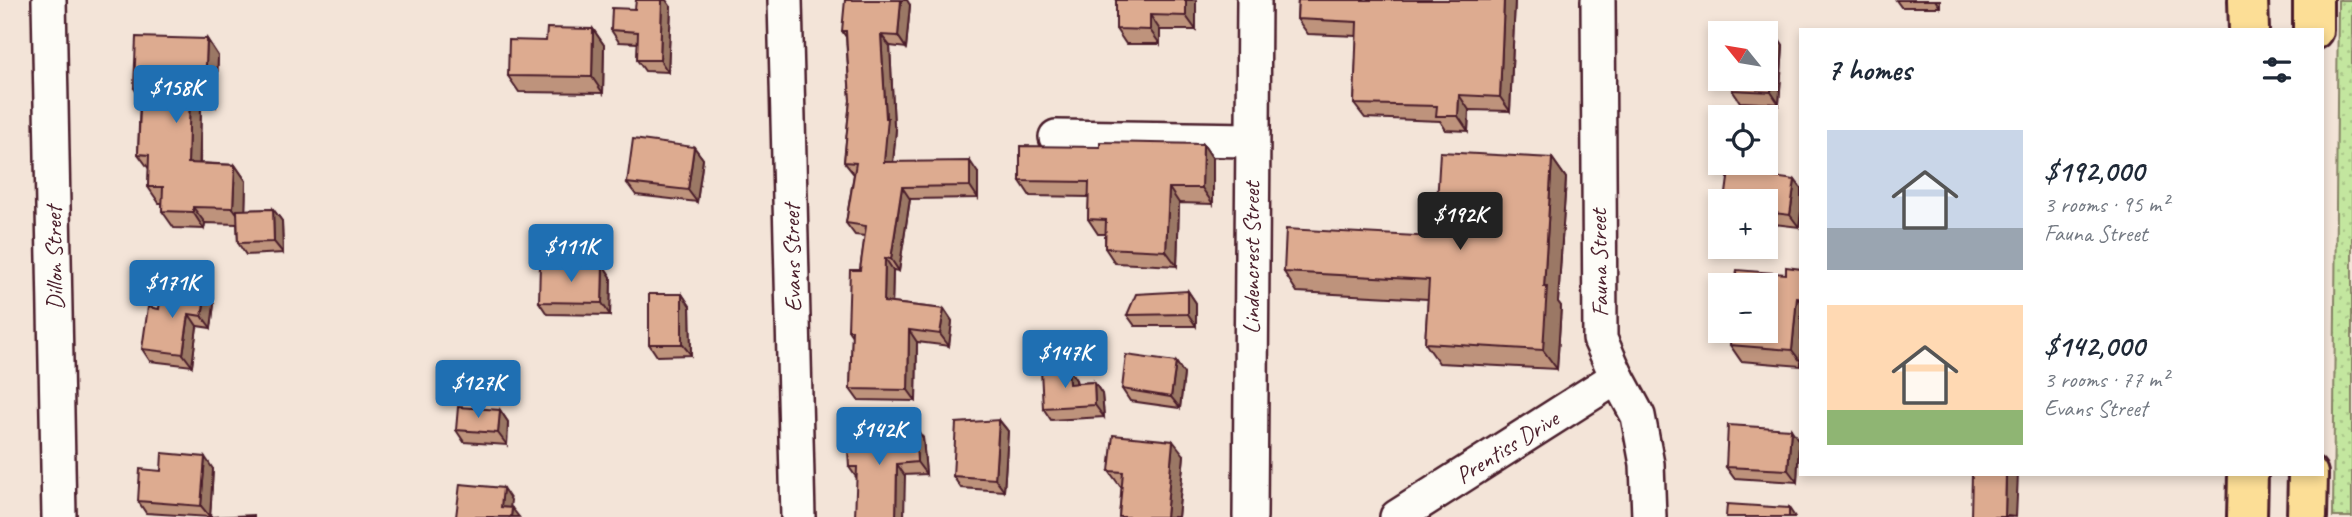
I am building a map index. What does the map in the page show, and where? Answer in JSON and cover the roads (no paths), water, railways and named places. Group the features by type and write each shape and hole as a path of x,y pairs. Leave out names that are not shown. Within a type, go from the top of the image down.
{"main road":[{"path":"2248,0 2249,28"},
{"path":"2313,0 2313,28"},
{"path":"2247,517 2248,476"},
{"path":"2307,517 2308,476"}],"street":[{"name":"Dillon Street","path":"49,0 59,517"},
{"name":"Evans Street","path":"785,0 799,517"},
{"name":"Lindencrest Street","path":"1250,517 1254,0"},
{"name":"Fauna Street","path":"1598,0 1600,338 1617,377 1639,416 1647,464 1649,517"},
{"path":"1056,137 1251,140"},
{"name":"Prentiss Drive","path":"1397,517 1617,377"}]}
